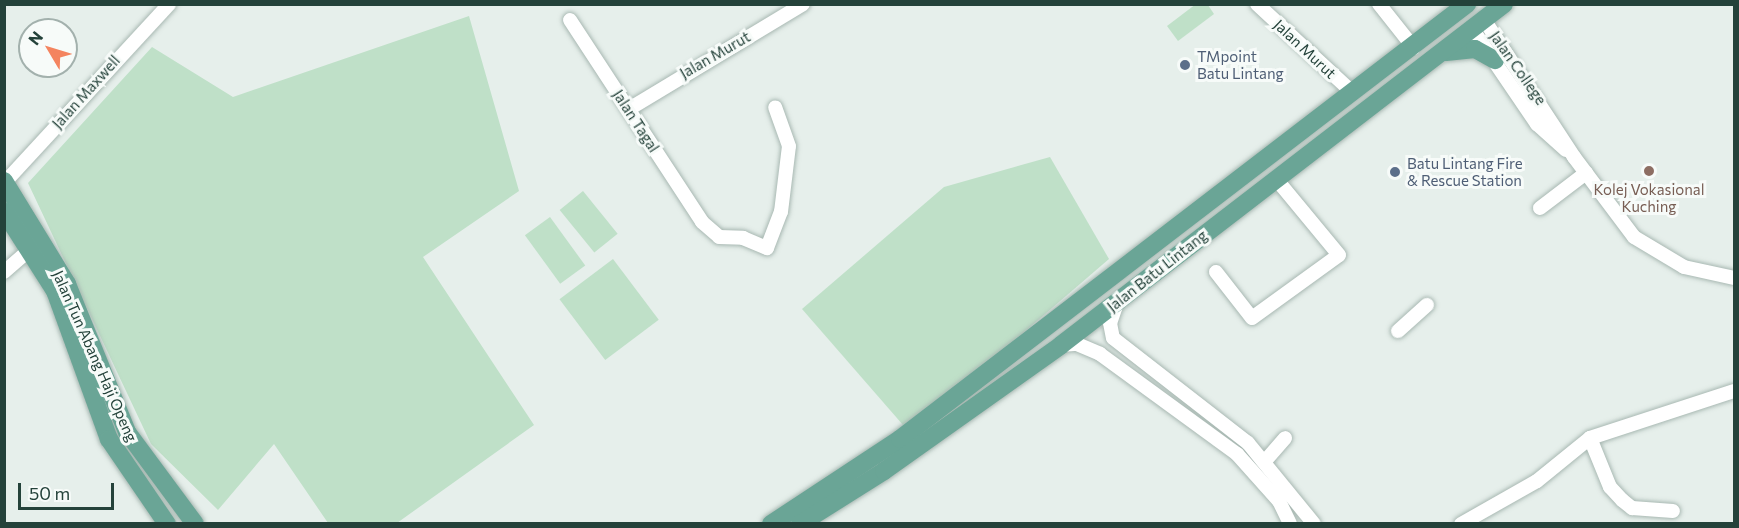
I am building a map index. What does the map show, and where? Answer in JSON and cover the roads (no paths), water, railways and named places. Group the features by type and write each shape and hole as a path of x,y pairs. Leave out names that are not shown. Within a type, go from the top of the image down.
{"main road":[{"name":"Jalan Batu Lintang","path":"771,524 909,432 1431,34 1504,4"},
{"name":"Jalan Batu Lintang","path":"801,524 884,471 1061,345 1443,53 1476,15"},
{"path":"1443,53 1475,50 1495,60"},
{"name":"Jalan Tun Abang Haji Openg","path":"5,182 67,284 127,432 195,524"},
{"name":"Jalan Tun Abang Haji Openg","path":"4,211 55,291 109,440 166,524"}],"street":[{"name":"Jalan Maxwell","path":"5,182 169,4"},
{"name":"Jalan Murut","path":"629,109 803,4"},
{"name":"Jalan Murut","path":"1257,4 1353,93"},
{"path":"1379,4 1414,48"},
{"path":"1476,15 1495,60 1538,124 1574,157"},
{"name":"Jalan College","path":"1476,15 1550,115 1574,157 1634,237 1684,267 1734,278"},
{"name":"Jalan Tagal","path":"570,20 702,222 719,237 767,248 781,213 789,146 775,107"},
{"name":"Jalan College","path":"1538,124 1547,125 1550,115"},
{"path":"1540,208 1586,173"},
{"path":"1216,272 1252,318 1339,255 1277,180"},
{"path":"4,272 30,249"},
{"path":"1118,301 1110,324 1113,338 1266,460 1314,524"},
{"path":"1398,331 1427,305"},
{"path":"1061,345 1100,354 1237,454 1279,501 1290,524"},
{"path":"1461,524 1537,481 1590,438 1734,391"},
{"path":"1266,460 1285,438"},
{"path":"1590,438 1622,500 1632,508 1673,511"}],"place":[{"name":"TMpoint Batu Lintang","path":"1185,65"},
{"name":"Kolej Vokasional Kuching","path":"1649,171"},
{"name":"Batu Lintang Fire & Rescue Station","path":"1395,172"}]}
